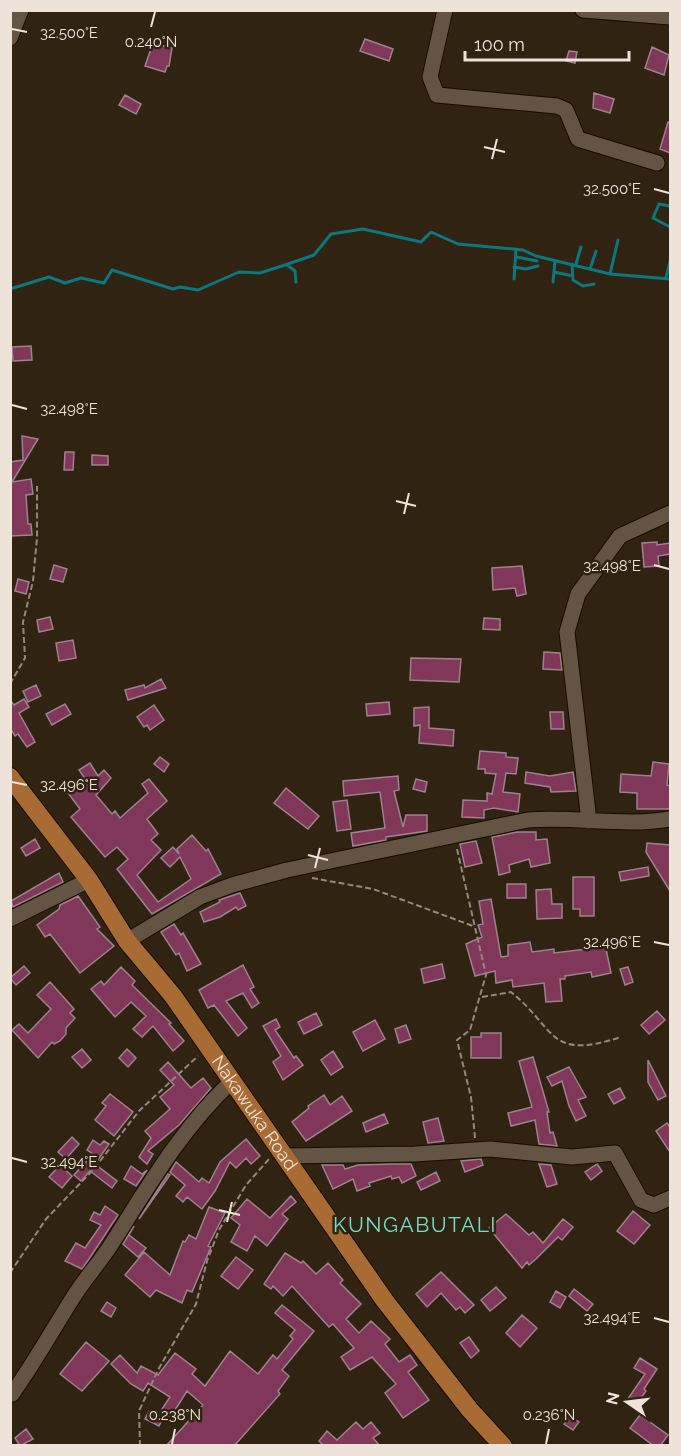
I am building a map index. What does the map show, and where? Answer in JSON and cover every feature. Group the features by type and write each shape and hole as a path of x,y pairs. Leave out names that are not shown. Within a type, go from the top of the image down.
{"main road":[{"name":"Nakawuka Road","path":"10,777 89,880 127,941 173,996 385,1301 470,1410 503,1446"}],"street":[{"path":"10,38 21,10"},
{"path":"445,10 430,77 437,95 557,106 566,110 578,139 657,163"},
{"path":"583,10 670,17"},
{"path":"589,821 567,632 578,594 620,536 670,513"},
{"path":"127,941 200,897 232,885 287,870 528,820 556,818 644,824 670,819"},
{"path":"10,919 89,880"},
{"path":"12,1394 170,1154 231,1082"},
{"path":"281,1153 415,1154 476,1149 572,1157 615,1153 641,1200 654,1205 670,1198"}],"path":[{"path":"10,684 25,658 23,622 33,581 37,538 37,486"},
{"path":"454,834 473,926 486,975 482,997 470,1030 457,1040 471,1097 476,1149"},
{"path":"307,877 373,889 473,926"},
{"path":"482,997 511,992 528,1006 554,1040 581,1045 621,1037"},
{"path":"10,1273 46,1219 93,1170 139,1111 208,1048"},
{"path":"140,1446 140,1411 158,1370 196,1304 207,1261 219,1230 246,1185 281,1153"}],"building":[{"path":"365,39 393,49 389,61 360,51"},
{"path":"153,43 172,48 169,66 165,72 145,66"},
{"path":"652,47 669,55 664,75 645,68"},
{"path":"569,51 577,52 575,63 566,61"},
{"path":"594,93 614,99 610,113 593,108"},
{"path":"125,95 141,104 136,114 119,105"},
{"path":"668,122 670,123 670,153 660,149"},
{"path":"31,346 32,360 13,361 12,347"},
{"path":"22,436 38,439 12,482 31,479 33,494 26,495 28,524 31,524 32,535 10,536 10,462 23,460"},
{"path":"65,452 74,452 73,470 64,470"},
{"path":"92,455 108,456 108,465 92,465"},
{"path":"657,542 657,545 670,543 670,554 658,556 659,566 644,567 642,543"},
{"path":"54,565 67,569 63,582 50,579"},
{"path":"522,566 526,594 517,596 515,588 493,590 492,568"},
{"path":"18,579 29,582 26,594 15,591"},
{"path":"50,617 53,629 39,632 37,620"},
{"path":"484,618 500,619 500,630 483,629"},
{"path":"73,640 76,658 59,661 56,643"},
{"path":"544,652 560,653 562,670 543,669"},
{"path":"411,658 461,659 459,682 410,680"},
{"path":"161,679 166,688 128,700 125,690 144,685 145,688"},
{"path":"36,685 41,696 28,702 23,691"},
{"path":"24,699 29,707 19,713 35,742 27,747 18,734 15,736 10,728 10,700 14,705"},
{"path":"389,702 390,714 367,716 366,704"},
{"path":"65,704 71,714 52,725 46,714"},
{"path":"154,705 164,720 150,730 147,725 144,727 137,717"},
{"path":"429,707 429,728 454,730 453,746 419,743 420,725 414,726 414,708"},
{"path":"550,712 563,712 564,729 551,729"},
{"path":"480,751 506,753 506,757 518,758 516,774 506,773 503,792 520,794 518,812 494,808 484,810 484,818 462,817 463,800 487,801 487,793 492,794 496,774 485,773 485,769 478,769"},
{"path":"160,757 169,764 164,772 154,764"},
{"path":"653,762 669,764 667,785 670,786 670,809 637,809 637,793 620,792 621,774 651,776"},
{"path":"90,763 98,776 104,770 111,778 96,795 112,814 115,811 120,818 148,793 142,784 149,779 167,801 147,819 158,834 151,840 161,850 137,875 158,902 191,879 180,857 170,867 161,858 173,847 179,854 177,849 192,835 206,851 208,849 221,874 152,914 117,869 128,859 117,847 105,857 71,817 80,809 68,793 86,780 79,770"},
{"path":"526,772 550,776 573,772 576,791 551,792 550,787 525,783"},
{"path":"398,776 399,790 394,791 403,827 406,815 427,815 427,831 386,837 386,840 353,846 351,833 385,828 380,792 344,796 343,781"},
{"path":"416,779 427,782 425,792 413,789"},
{"path":"286,788 319,816 308,829 274,803"},
{"path":"347,800 351,829 337,831 333,802"},
{"path":"517,832 536,832 536,840 547,839 550,863 531,867 529,859 509,865 510,872 499,875 492,837"},
{"path":"35,839 40,848 26,856 21,848"},
{"path":"476,841 482,863 465,867 460,844"},
{"path":"647,843 670,845 670,891 646,852"},
{"path":"648,867 649,876 621,881 619,872"},
{"path":"59,873 63,882 13,907 11,901"},
{"path":"573,877 594,877 594,916 580,916 580,909 573,909"},
{"path":"507,884 526,884 526,898 507,898"},
{"path":"551,889 552,904 562,904 562,918 537,919 536,890"},
{"path":"240,893 246,906 238,910 236,907 220,917 204,922 200,912 220,902 219,900"},
{"path":"78,896 100,927 97,929 114,946 80,973 50,934 45,937 37,925 59,909 60,905"},
{"path":"491,899 501,957 508,956 508,945 530,942 532,952 554,949 554,953 595,948 605,944 611,973 592,977 591,972 565,976 565,979 560,979 562,1001 546,1002 544,983 513,987 512,980 496,983 495,971 475,976 466,944 482,937 478,925 483,924 479,901"},
{"path":"174,924 181,935 183,933 201,964 187,971 179,953 176,955 161,932"},
{"path":"442,964 445,978 424,983 421,969"},
{"path":"243,965 254,987 250,989 259,1003 252,1008 243,993 226,1001 247,1028 238,1036 214,1005 208,1008 199,990"},
{"path":"24,966 30,973 16,985 10,978"},
{"path":"121,967 135,981 132,985 171,1023 169,1024 184,1041 173,1051 153,1026 142,1037 133,1029 146,1016 131,1002 115,1017 91,989 101,981 104,985"},
{"path":"628,967 633,982 625,985 620,969"},
{"path":"50,982 74,1009 70,1013 75,1018 66,1028 66,1034 60,1041 54,1044 52,1042 38,1058 12,1030 19,1024 28,1033 51,1009 37,995"},
{"path":"657,1011 665,1020 649,1034 641,1025"},
{"path":"316,1013 322,1025 304,1034 298,1022"},
{"path":"276,1019 280,1027 275,1030 294,1058 296,1056 303,1065 283,1080 273,1062 281,1056 263,1026"},
{"path":"375,1020 385,1039 363,1051 353,1032"},
{"path":"406,1025 411,1039 399,1043 395,1029"},
{"path":"481,1033 501,1033 501,1058 471,1058 471,1037 481,1037"},
{"path":"82,1049 91,1060 82,1068 72,1057"},
{"path":"127,1049 136,1058 128,1067 119,1058"},
{"path":"333,1051 343,1067 331,1075 321,1060"},
{"path":"533,1057 549,1112 547,1112 550,1133 553,1132 557,1146 539,1144 535,1120 511,1126 508,1113 532,1107 519,1061"},
{"path":"648,1060 666,1096 658,1100 648,1082"},
{"path":"168,1062 191,1088 203,1078 211,1088 179,1125 148,1151 153,1154 147,1164 139,1157 151,1138 145,1131 170,1109 160,1097 174,1085 160,1070"},
{"path":"569,1067 586,1097 578,1100 586,1116 576,1121 562,1081 552,1086 547,1077"},
{"path":"620,1088 625,1098 614,1104 608,1094"},
{"path":"110,1094 133,1112 114,1136 95,1120 106,1106 102,1103"},
{"path":"324,1095 330,1105 342,1096 352,1111 306,1141 292,1122 309,1108 308,1106"},
{"path":"384,1114 388,1123 366,1132 363,1123"},
{"path":"438,1118 444,1141 428,1143 423,1122"},
{"path":"667,1123 670,1127 670,1152 656,1131"},
{"path":"72,1137 79,1144 66,1159 58,1152"},
{"path":"246,1139 260,1156 251,1164 246,1158 236,1168 230,1162 215,1191 202,1209 187,1197 183,1202 176,1196 185,1185 170,1172 176,1162 199,1182 202,1178 209,1183 220,1162"},
{"path":"93,1140 100,1145 104,1141 109,1144 95,1164 117,1181 112,1188 90,1171 81,1181 74,1175 93,1154 87,1150"},
{"path":"481,1159 483,1165 465,1172 461,1161"},
{"path":"411,1164 416,1176 402,1183 399,1177 392,1179 391,1176 369,1183 370,1186 357,1191 353,1179 333,1189 322,1165 343,1165 345,1169 358,1165"},
{"path":"539,1164 551,1165 557,1184 547,1187"},
{"path":"597,1164 602,1171 591,1180 585,1172"},
{"path":"60,1165 72,1176 62,1188 49,1177"},
{"path":"131,1166 142,1174 147,1170 136,1186 124,1179"},
{"path":"436,1172 440,1181 421,1190 417,1182"},
{"path":"168,1174 170,1175 139,1219 162,1183"},
{"path":"291,1196 296,1202 282,1214 288,1219 267,1246 255,1236 247,1251 231,1242 240,1225 231,1218 247,1199 270,1218"},
{"path":"105,1206 118,1215 82,1269 65,1261 76,1243 85,1248 101,1225 90,1220 94,1212 100,1215"},
{"path":"209,1207 225,1213 208,1246 211,1247 192,1292 187,1290 182,1303 156,1290 150,1297 125,1275 144,1252 170,1275 183,1241 185,1242 189,1235 196,1239"},
{"path":"633,1211 650,1225 634,1244 617,1231"},
{"path":"506,1214 529,1235 533,1232 543,1243 563,1219 573,1227 562,1240 558,1237 536,1259 529,1265 527,1262 522,1268 489,1228"},
{"path":"134,1226 129,1235 146,1248 138,1257 123,1244"},
{"path":"285,1253 301,1263 303,1261 316,1274 328,1263 343,1280 340,1283 361,1304 346,1319 359,1333 371,1321 390,1339 385,1344 399,1362 410,1355 417,1365 408,1372 429,1400 403,1418 385,1393 396,1384 372,1357 350,1370 341,1357 354,1348 333,1324 329,1327 292,1286 283,1296 273,1286 271,1289 264,1284"},
{"path":"236,1257 253,1270 238,1289 221,1276"},
{"path":"441,1272 474,1305 465,1313 460,1307 456,1310 441,1293 427,1307 416,1294"},
{"path":"496,1287 506,1298 490,1311 481,1300"},
{"path":"574,1289 593,1304 587,1311 569,1296"},
{"path":"556,1291 566,1297 560,1308 550,1302"},
{"path":"107,1302 116,1308 111,1317 101,1311"},
{"path":"282,1305 314,1331 282,1370 289,1376 278,1391 280,1394 234,1446 166,1446 203,1405 187,1391 170,1418 160,1412 170,1397 148,1383 143,1391 131,1384 111,1364 120,1355 137,1373 141,1366 158,1375 175,1353 196,1369 192,1374 205,1386 230,1351 258,1374 273,1355 277,1359 293,1339 290,1336 295,1330 275,1313"},
{"path":"522,1315 537,1328 520,1347 506,1333"},
{"path":"469,1337 479,1351 471,1358 460,1343"},
{"path":"86,1342 109,1361 82,1391 60,1374"},
{"path":"640,1358 657,1369 644,1389 646,1391 633,1409 625,1403 645,1374 634,1368"},
{"path":"149,1411 163,1418 159,1426 145,1419"},
{"path":"640,1415 668,1435 660,1446 654,1446 630,1428"},
{"path":"570,1416 579,1422 573,1430 564,1424"},
{"path":"356,1422 363,1429 371,1422 380,1433 373,1438 380,1446 324,1446 319,1441 327,1431 337,1440"},
{"path":"26,1429 33,1439 20,1446 15,1438"}],"waterway":[{"path":"670,206 659,204 653,218 670,227"},
{"path":"10,289 49,277 65,283 81,278 104,283 112,270 173,289 180,287 198,290 239,272 260,273 314,255 331,234 363,229 421,242 431,232 458,244 523,250 536,256 610,274 670,279"},
{"path":"610,274 618,240"},
{"path":"576,264 581,247"},
{"path":"514,279 516,249"},
{"path":"590,269 596,251"},
{"path":"517,257 537,261"},
{"path":"553,282 555,261"},
{"path":"666,278 670,261"},
{"path":"572,264 573,280 583,286 594,284"},
{"path":"287,265 295,271 296,282"},
{"path":"514,267 526,269 538,266"},
{"path":"554,272 573,276"}],"district":[{"name":"KUNGABUTALI","path":"415,1225"}]}
